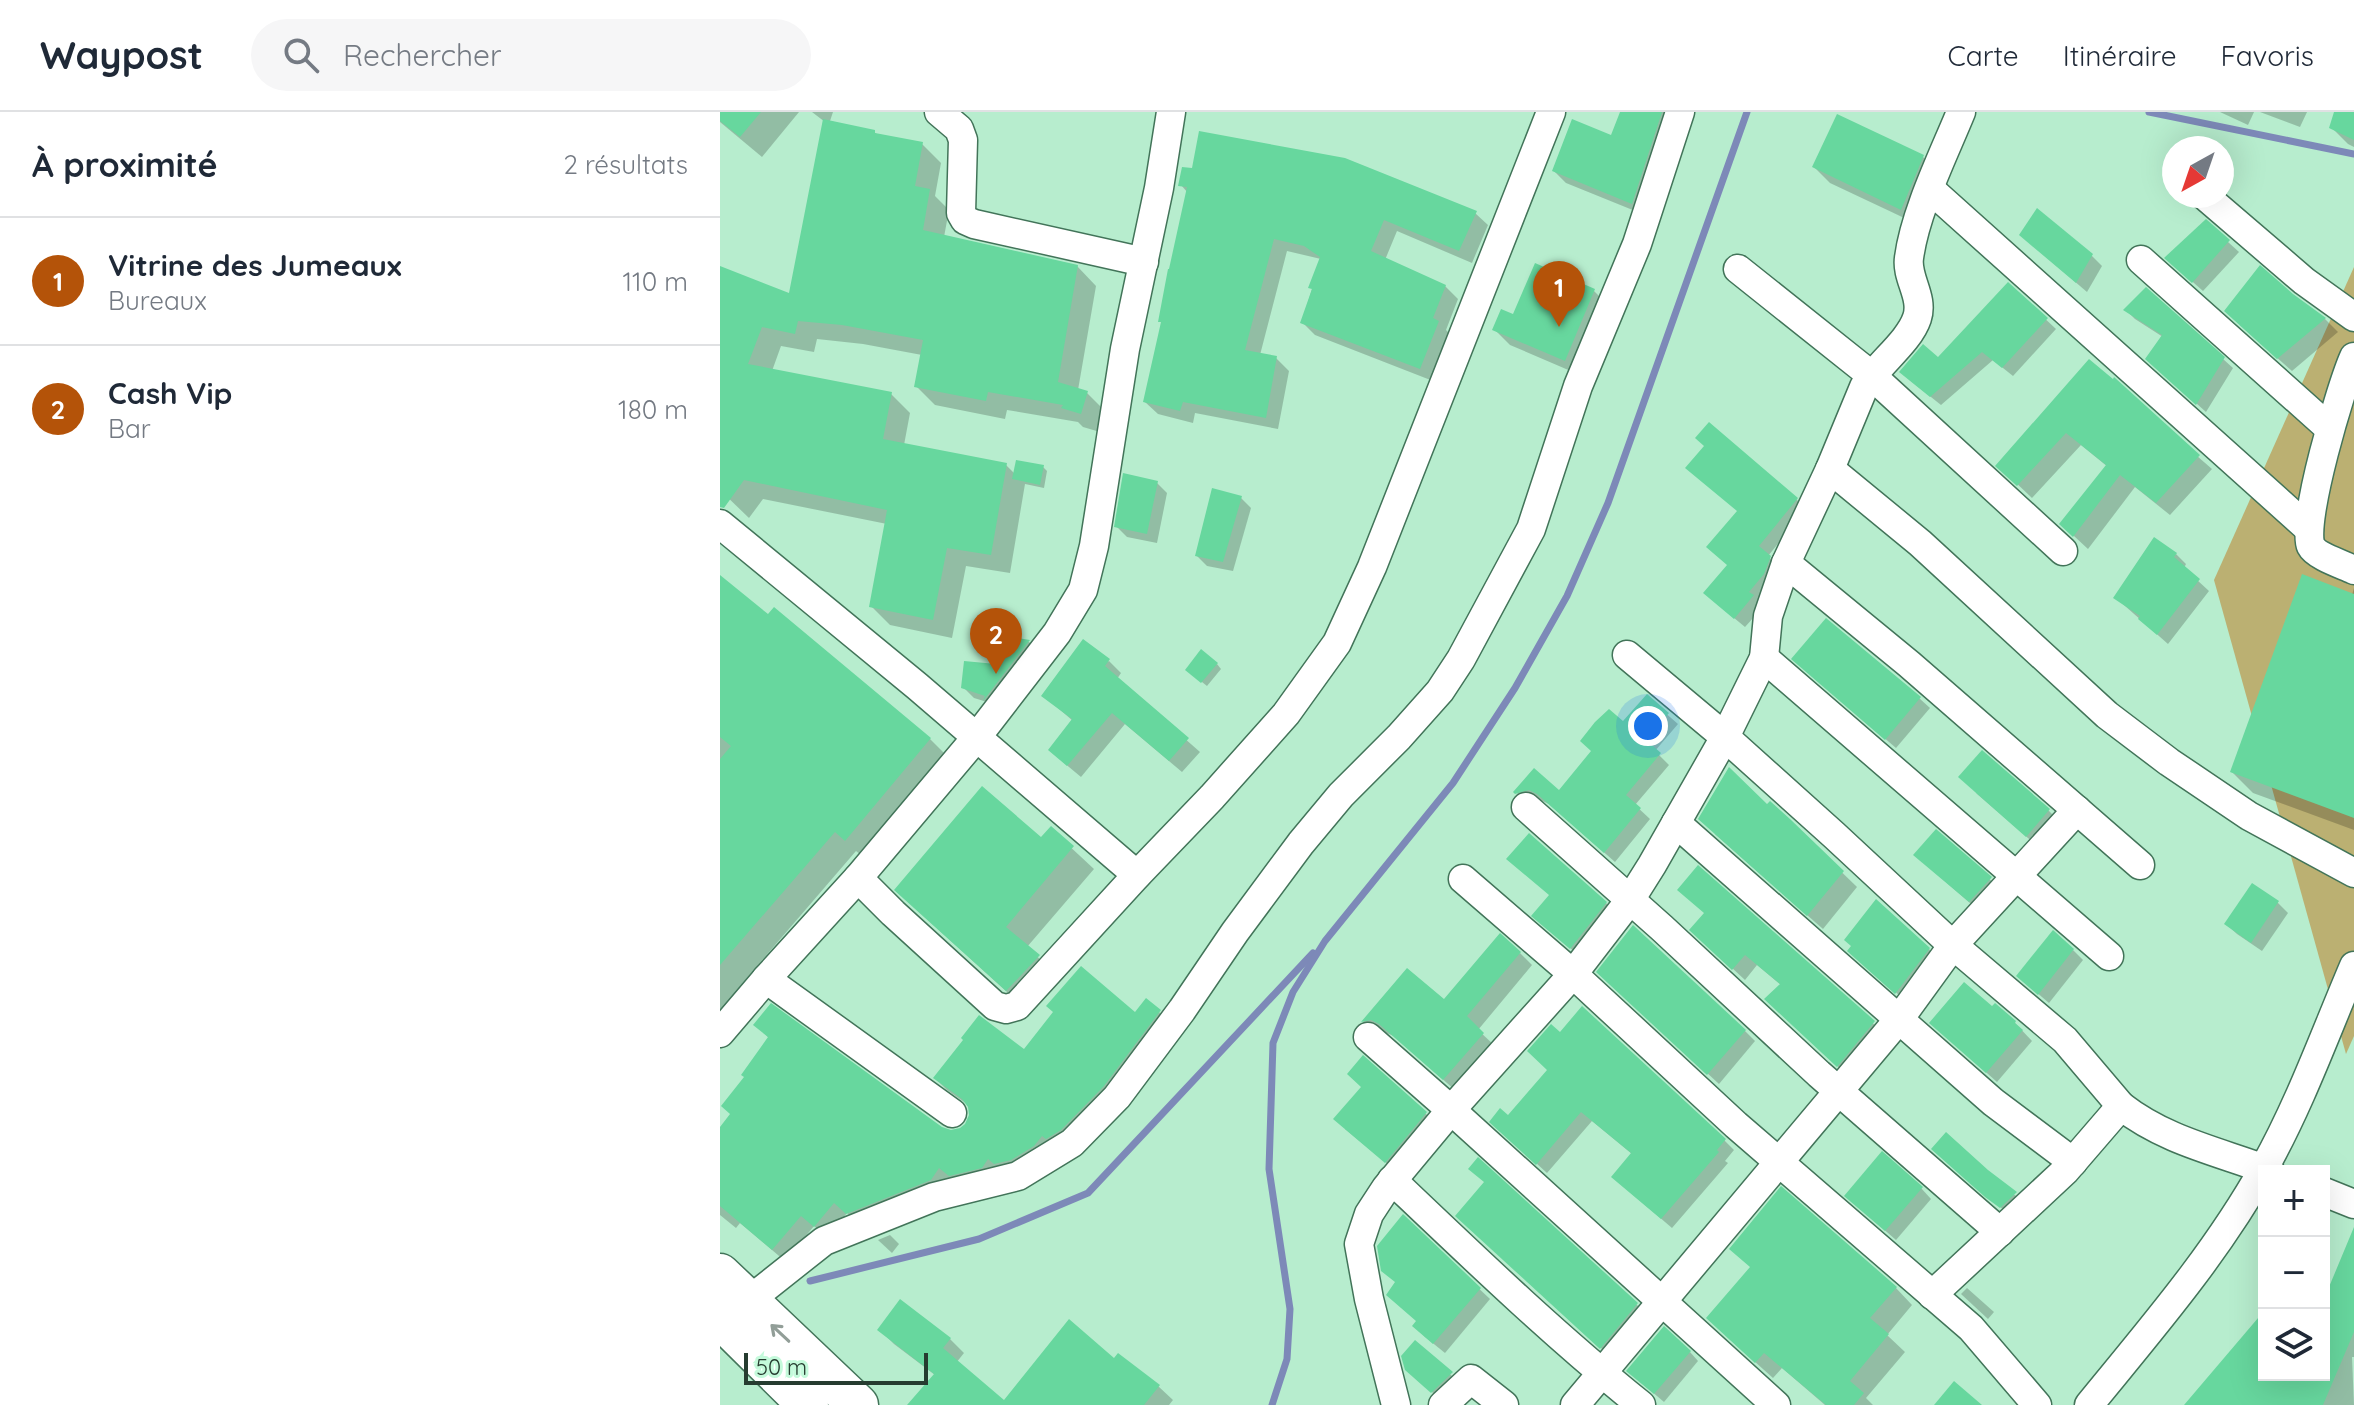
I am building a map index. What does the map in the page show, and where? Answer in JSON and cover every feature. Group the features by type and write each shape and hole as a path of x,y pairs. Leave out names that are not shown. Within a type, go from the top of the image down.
{"main road":[{"path":"729,1298 808,1405"},
{"path":"729,1298 858,1405"}],"street":[{"path":"939,112 959,129 963,140 961,213 965,220 1144,262"},
{"path":"720,1033 858,878 976,738 1057,633 1083,590 1094,546 1125,349 1159,188 1171,112"},
{"path":"858,878 995,1006 1006,1009 1017,1006 1212,797 1286,714 1337,643 1378,553 1551,112"},
{"path":"729,1298 824,1241 934,1197 1018,1176 1072,1143 1117,1097 1301,843 1341,795 1440,691 1461,659 1531,529 1578,386 1637,244 1680,112"},
{"path":"1396,1405 1369,1299 1359,1244 1369,1214 1392,1180 1573,974 1630,900 1725,737 1764,658 1768,616 1786,563 1864,387 1917,317 1918,294 1908,261 1915,231 1961,112"},
{"path":"1930,189 2309,529"},
{"path":"2219,208 2304,281 2354,317"},
{"path":"2141,260 2329,428"},
{"path":"1738,269 1871,375 2063,551"},
{"path":"2354,357 2329,428 2309,529 2310,545 2316,552 2354,570"},
{"path":"1830,469 1920,543 2107,715 2249,816 2354,873"},
{"path":"720,524 855,634 1137,875"},
{"path":"1786,563 1909,664 2140,865"},
{"path":"1627,655 1725,737 1953,945 2065,1040 2121,1106 2144,1124 2258,1167"},
{"path":"1764,658 2109,956"},
{"path":"1526,807 1838,1091 2000,1232"},
{"path":"1575,1405 1900,1018 1953,945 2077,810"},
{"path":"1676,823 1993,1102 2073,1162"},
{"path":"1463,879 1573,974 1778,1162 1971,1328 2037,1405"},
{"path":"2269,1165 2354,966"},
{"path":"766,979 952,1113"},
{"path":"1368,1037 1776,1405"},
{"path":"1932,1295 2073,1162 2121,1106"},
{"path":"1392,1180 1602,1374 1641,1405"},
{"path":"2089,1405 2221,1238 2258,1183"},
{"path":"2330,1194 2354,1204"},
{"path":"1443,1405 1471,1379 1504,1405"}],"shaded area":[{"path":"2354,267 2354,1036 2346,1054 2214,580"}],"building":[{"path":"720,112 761,112 740,137 720,121"},
{"path":"1620,112 1662,112 1632,204 1552,171 1572,119 1611,135"},
{"path":"2334,112 2354,112 2354,140 2329,128"},
{"path":"1837,114 1924,155 1901,210 1812,167"},
{"path":"823,119 923,142 915,186 930,189 923,230 1078,265 1058,382 1088,391 1081,414 1061,408 1063,405 988,392 986,401 914,387 923,340 842,325 798,321 795,334 762,327 748,364 892,392 883,439 1007,463 991,555 947,548 933,620 869,607 887,510 744,480 724,508 720,507 720,266 789,293"},
{"path":"1199,131 1345,158 1477,211 1459,251 1384,220 1371,251 1446,285 1433,318 1439,321 1420,369 1300,323 1312,289 1308,288 1320,257 1304,246 1274,239 1245,350 1277,356 1266,418 1183,402 1180,411 1143,402 1187,187 1178,186 1182,167 1192,168"},
{"path":"2037,208 2093,254 2076,283 2019,235"},
{"path":"2206,219 2230,240 2192,283 2164,258"},
{"path":"1535,263 1595,289 1565,361 1492,330 1501,309 1513,314"},
{"path":"2260,265 2326,318 2277,359 2224,311"},
{"path":"2008,282 2048,318 2002,368 1982,352 1930,397 1899,372 1923,344 1938,357"},
{"path":"2146,287 2225,357 2196,405 2145,359 2162,335 2123,310"},
{"path":"2089,359 2114,377 2200,455 2156,503 2120,475 2073,537 2059,524 2106,465 2066,433 2017,486 1995,466"},
{"path":"1709,422 1798,498 1759,546 1771,556 1764,574 1749,592 1754,595 1734,619 1703,593 1727,565 1706,547 1737,511 1685,468 1704,446 1695,438"},
{"path":"1016,460 1044,465 1040,485 1012,479"},
{"path":"1123,473 1158,481 1147,534 1114,527"},
{"path":"1212,488 1242,496 1223,562 1195,556"},
{"path":"2154,537 2177,553 2174,557 2200,579 2157,635 2138,619 2140,616 2113,598"},
{"path":"2302,574 2354,594 2354,818 2230,772"},
{"path":"720,575 768,614 774,607 931,738 845,841 835,832 720,965 720,759 731,746 720,737"},
{"path":"1826,618 1921,697 1885,740 1791,659"},
{"path":"1005,636 1030,640 983,701 985,696 961,688 964,661 996,664"},
{"path":"1083,639 1110,659 1105,666 1189,738 1169,761 1112,713 1067,766 1048,750 1072,719 1041,696"},
{"path":"1201,649 1218,663 1201,683 1185,670"},
{"path":"1647,694 1669,713 1646,740 1661,753 1626,795 1641,808 1604,853 1537,794 1529,790 1513,792 1534,768 1559,790 1591,751 1580,741 1595,722 1609,709 1623,721"},
{"path":"1982,750 2050,809 2026,837 1958,777"},
{"path":"1729,767 1844,871 1807,916 1698,819"},
{"path":"982,786 1041,837 1051,826 1074,846 1006,927 1040,955 1006,991 894,890"},
{"path":"1936,829 1992,877 1969,902 1913,855"},
{"path":"1529,833 1607,902 1570,949 1531,916 1549,895 1506,859"},
{"path":"1698,865 1875,1021 1837,1067 1764,999 1780,984 1745,955 1732,970 1689,930 1704,913 1677,890"},
{"path":"2252,883 2279,901 2251,943 2224,924"},
{"path":"1876,899 1930,948 1895,994 1847,951 1851,946 1844,940"},
{"path":"1633,925 1746,1030 1707,1075 1596,972"},
{"path":"2053,930 2074,949 2038,995 2016,976"},
{"path":"1500,933 1521,952 1467,1016 1484,1033 1443,1080 1379,1024 1371,1020 1361,1022 1407,968 1444,999"},
{"path":"1081,966 1135,1012 1146,998 1161,1010 1104,1086 1061,1130 1046,1139 1042,1136 1034,1146 1011,1160 994,1164 988,1159 982,1168 949,1176 939,1168 931,1180 846,1214 834,1203 814,1227 801,1216 772,1250 720,1206 720,1127 730,1114 721,1106 744,1077 741,1075 768,1037 753,1025 771,1003 942,1127 951,1130 965,1124 968,1107 933,1078 979,1015 1024,1049 1053,1012 1046,1006"},
{"path":"1964,982 1992,1006 1995,1003 2023,1030 1986,1073 1929,1023"},
{"path":"1582,1006 1726,1139 1717,1150 1719,1152 1661,1219 1611,1177 1631,1153 1581,1112 1536,1165 1489,1122 1500,1108 1508,1115 1547,1070 1527,1051 1551,1024 1560,1032"},
{"path":"1363,1055 1427,1112 1385,1163 1333,1119 1361,1087 1347,1074"},
{"path":"1946,1132 2017,1192 2000,1208 1931,1149"},
{"path":"1882,1151 1923,1187 1885,1231 1844,1196"},
{"path":"1478,1157 1638,1303 1600,1349 1455,1216 1484,1182 1468,1169"},
{"path":"1781,1186 1897,1287 1870,1318 1889,1334 1850,1381 1864,1393 1854,1405 1826,1405 1764,1353 1755,1363 1706,1318 1750,1267 1729,1249"},
{"path":"1403,1214 1481,1288 1433,1344 1412,1326 1416,1321 1386,1295 1395,1282 1381,1271 1377,1246"},
{"path":"2354,1227 2354,1332 2323,1405 2184,1405 2258,1318 2258,1381 2330,1381 2330,1285"},
{"path":"900,1299 951,1338 943,1348 1004,1400 1069,1319 1114,1358 1118,1353 1160,1385 1144,1405 907,1405 934,1374 877,1330"},
{"path":"1664,1326 1691,1351 1654,1394 1626,1371"},
{"path":"1415,1340 1453,1372 1431,1393 1405,1370 1401,1356"},
{"path":"1954,1381 1982,1405 1934,1405"}],"waterway":[{"path":"1272,1405 1287,1359 1290,1309 1269,1169 1273,1043 1293,992 1325,941 1453,783 1515,688 1567,596 1608,503 1747,112"},
{"path":"2149,112 2354,154"},
{"path":"810,1281 979,1239 1088,1193 1313,953"}],"place":[{"name":"Vitrine des Jumeaux","path":"1559,327"},
{"name":"Cash Vip","path":"996,674"}]}
